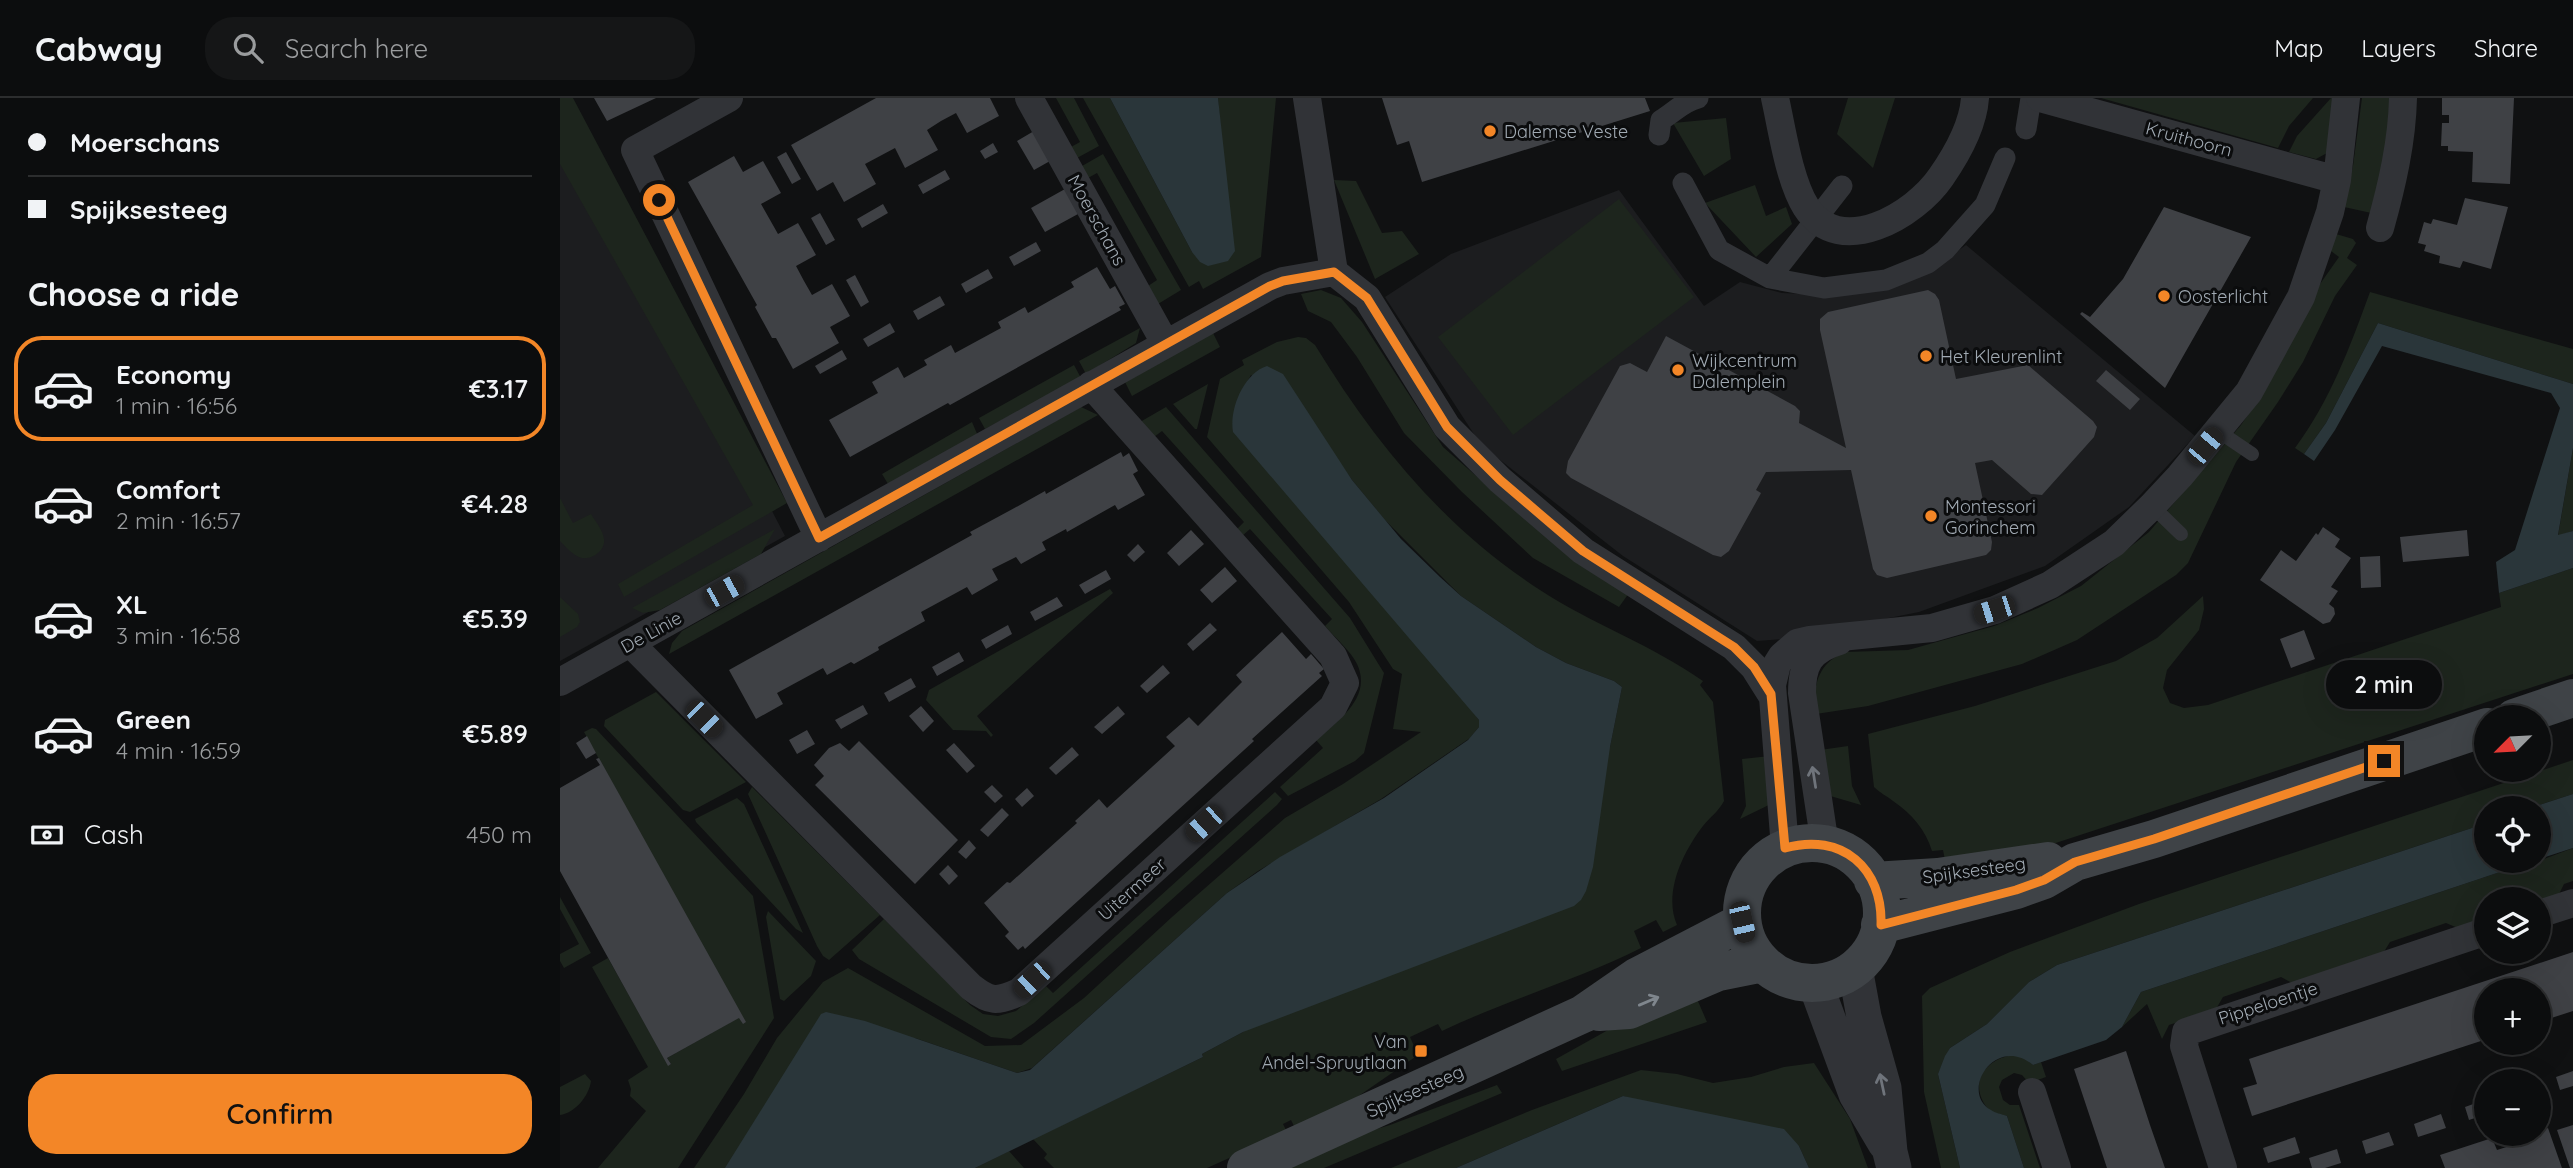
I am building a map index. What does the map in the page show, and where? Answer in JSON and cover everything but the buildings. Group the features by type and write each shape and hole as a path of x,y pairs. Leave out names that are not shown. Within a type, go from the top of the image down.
{"main road":[{"path":"2552,705 2573,698"},
{"name":"Spijksesteeg","path":"1881,925 2016,890 2044,880 2075,862 2154,839 2474,731"},
{"path":"1812,843 1825,845 1840,849 1853,857 1873,881 1879,895 1881,925 1867,956 1855,968 1836,979 1815,983 1787,979 1763,963 1753,951 1742,922 1745,892 1751,878 1772,856 1785,848 1812,843"},
{"name":"Spijksesteeg","path":"1873,881 1938,877 2038,861 2075,862"},
{"name":"Spijksesteeg","path":"1246,1168 1583,1014 1638,976 1742,922"},
{"name":"Spijksesteeg","path":"1583,1014 1629,1010 1718,972 1763,963"}],"street":[{"path":"729,98 635,150 819,538"},
{"name":"Moerschans","path":"1029,98 1165,343"},
{"path":"1307,98 1334,272 1367,298 1447,427 1500,480 1583,551 1705,628 1744,656 1764,680 1771,694"},
{"path":"1659,135 1661,120 1672,114 1683,102 1694,98"},
{"path":"1774,98 1787,155 1806,207 1818,219 1837,230 1852,232 1885,222 1905,212 1941,177 1969,127 1975,98"},
{"path":"2026,129 2031,98"},
{"name":"Kruithoorn","path":"2040,98 2337,180"},
{"path":"1785,848 1771,694 1777,664 1788,649 1797,643 1931,628 1994,610 2050,585 2114,543 2152,506 2180,477 2249,392 2301,297 2330,212 2337,180 2346,98"},
{"path":"2380,228 2402,126 2403,98"},
{"path":"1683,183 1719,250 1770,278 1824,288 1886,280 1928,263 1945,250 1986,205 2007,166"},
{"path":"1770,278 1842,186"},
{"name":"De Linie","path":"560,682 1270,286 1283,281 1334,272"},
{"name":"Uitermeer","path":"630,643 971,987 986,999 1003,999 1019,992 1332,707 1345,683 1334,656 1091,385"},
{"path":"1705,628 1777,664 1795,680 1802,693"},
{"path":"1825,845 1802,693 1802,673 1808,659 1832,643 1855,636"},
{"path":"2551,910 2573,903"},
{"name":"Pippeloentje","path":"2223,1168 2184,1046 2186,1032 2474,935"},
{"path":"1855,968 1864,1017 1884,1088 1892,1160"},
{"path":"1815,983 1856,1094 1892,1160"},
{"path":"2032,1092 2057,1168"}],"lane":[{"path":"2218,431 2252,454"},
{"path":"2152,506 2181,534"}],"shaded area":[{"path":"560,98 573,98 787,503 624,597 618,584 753,505 560,164"},
{"path":"1056,98 1074,98 1099,146 1077,158 1071,147 1080,142"},
{"path":"1083,98 1110,98 1192,252 1222,141 1218,98 1276,98 1261,257 1203,289 1199,281 1189,287"},
{"path":"1110,98 1218,98 1235,251 1228,261 1208,266 1200,262 1192,252"},
{"path":"1848,98 1895,98 1873,168 1837,134"},
{"path":"2101,98 2313,98 2289,126 2278,148"},
{"path":"2331,98 2327,153 2316,159 2289,152 2297,136"},
{"path":"2362,98 2393,98 2376,214 2344,207 2353,166"},
{"path":"560,104 785,536 560,661"},
{"path":"1726,118 1731,159 1704,176 1673,123"},
{"path":"1103,154 1181,290 1158,304 1148,286 1157,280 1097,173 1088,178 1082,166"},
{"path":"1334,180 1356,181 1382,233 1402,231 1419,254 1375,279"},
{"path":"1755,185 1766,216 1786,207 1792,224 1756,257 1705,203"},
{"path":"1619,190 1704,306 1740,282 1782,293 1828,295 1930,271 1966,245 2195,436 2129,507 2045,566 1919,612 1783,639 1757,641 1623,556 1481,445 1385,297 1451,254"},
{"path":"1619,199 1694,297 1513,435 1438,337"},
{"path":"2336,234 2353,239 2356,243 2347,258 2357,265 2335,296 2303,362 2236,462 2188,563 2176,575 2077,640 2022,664 1868,706 1816,714 1815,694 1819,677 1829,662 1845,652 1908,650 1994,626 2081,586 2149,532 2241,425 2265,390 2320,284 2339,257 2331,251"},
{"path":"1321,290 1341,298 1362,322 1443,447 1538,530 1629,593 1619,607 1533,558 1404,433 1357,357 1331,322 1308,311 1301,294"},
{"path":"2370,292 2573,349 2573,384 2378,323 2326,423 2304,454 2295,448 2329,392"},
{"path":"2378,323 2573,384 2573,448 2558,535 2573,531 2573,568 2499,593 2496,562 2515,550 2560,408 2551,393 2382,346 2335,430 2314,461 2304,454 2326,423"},
{"path":"1140,328 1136,343 1086,374 1079,361"},
{"path":"1213,333 1220,347 1132,396 1125,382"},
{"path":"1306,338 1315,345 1387,449 1442,511 1472,539 1540,590 1580,614 1663,656 1703,681 1700,685 1713,702 1724,801 1696,836 1677,873 1672,900 1677,925 1663,932 1656,920 1634,931 1641,948 1442,1031 1438,1024 1410,1037 1418,1055 1347,1104 1295,1128 1291,1120 1283,1124 1287,1132 1207,1168 1054,1168 1044,1158 1047,1154 1033,1139 1203,1057 1202,1054 1243,1032 1610,747 1622,687 1536,647 1461,596 1385,520 1352,480 1320,434 1251,375 1237,401 1479,720 1479,727 1470,738 1381,799 1258,871 1227,893 1032,1068 1017,1073 915,1038 726,1168 694,1168 744,1094 777,1038 823,982 848,968 985,1046 1021,1045 1084,998 1285,818 1343,784 1421,732 1393,729 1402,674 1393,669 1349,602 1207,437 1220,379 1244,365 1242,360 1277,342"},
{"path":"1074,365 1081,378 985,429 979,418"},
{"path":"1267,366 1283,374 1352,480 1401,539 1461,596 1536,647 1622,687 1610,747 1593,867 1581,900 1574,906 1243,1032 1202,1054 1203,1057 975,1168 725,1168 821,1014 826,1012 865,1021 1017,1073 1030,1070 1227,893 1280,857 1384,798 1468,740 1479,727 1479,720 1233,432 1233,413 1240,393 1251,376"},
{"path":"1208,384 1197,429 1195,429 1173,404"},
{"path":"1081,407 1098,415 669,654 672,643 682,631"},
{"path":"1166,407 1350,618 1384,673 1364,753 1355,761 1288,796 1280,787 1323,748 1316,740 1350,708 1357,698 1361,676 1354,659 1325,626 1332,619 1250,529 1242,536 1237,529 1244,522 1162,431 1154,437 1140,422"},
{"path":"972,422 978,436 888,484 882,474"},
{"path":"2573,448 2573,531 2558,536"},
{"path":"560,498 573,523 591,514 599,526 604,544 595,555 581,558 560,541"},
{"path":"775,529 761,554 660,610 643,613 632,608"},
{"path":"2573,568 2573,674 2031,851 1946,865 1943,850 1932,851 1922,829 1912,817 1874,787 1868,734 1975,706 2116,661 2157,638 2203,596 2204,609 2199,630 2167,670 2163,688 2170,703 2184,708 2208,705 2501,607 2499,593"},
{"path":"1110,589 1113,593 977,716 993,735 991,737 986,731 953,730 926,700 929,690"},
{"path":"560,597 578,614 580,622 577,627 560,637"},
{"path":"656,692 746,782 690,812 683,810 604,726 605,720"},
{"path":"596,729 753,896 774,1018 678,1168 598,1168 646,1111 630,1096 628,1080 648,1067 592,967 608,958 668,1065 671,1064 667,1058 740,1017 743,1023 745,1022 584,732"},
{"path":"1848,746 1852,786 1861,805 1827,795 1820,750"},
{"path":"1770,756 1775,802 1740,819 1746,806 1742,759"},
{"path":"2573,760 2573,794 2551,801 2551,796 2474,796 2474,827 2057,965 2029,982 1987,1024 1950,1048 1938,1074 1960,1168 1941,1168 1924,1092 1922,996 1930,988 2010,952 2139,904 2507,782 2552,782 2552,767"},
{"path":"752,787 880,915 829,960 817,946 748,794"},
{"path":"1275,792 1282,799 1277,805 1034,1023 1011,1039 991,1037 859,959 852,950 884,919 970,1005 983,1014 998,1016 1016,1011 1046,986 1053,993"},
{"path":"2573,794 2573,848 2551,855 2551,801"},
{"path":"737,798 744,804 803,933 796,929 696,822 695,819"},
{"path":"2474,827 2474,873 2497,873 2141,992 2122,1027 2106,1040 2033,1065 2019,1057 2006,1056 1995,1061 1986,1069 1980,1080 1979,1091 1982,1102 1991,1110 2007,1116 2024,1168 1960,1168 1938,1074 1945,1056 1950,1048 1987,1024 2029,982 2057,965"},
{"path":"2573,848 2573,881 2564,884 2558,896 2551,897 2551,887 2474,887 2474,924 2460,929 2446,923 2390,942 2382,955 2294,984 2281,977 2223,997 2216,1009 2169,1025 2162,1039 2147,1004 2122,1027 2141,992 2497,873 2551,873 2551,856"},
{"path":"560,897 591,953 564,968 560,954 579,944 560,909"},
{"path":"768,911 816,961 811,976 784,1001 780,999 766,917"},
{"path":"1694,992 1707,1022 1562,1071 1556,1059 1635,1015"},
{"path":"2013,1055 2023,1057 2033,1065 2041,1062 2046,1077 2029,1083 2022,1075 2014,1073 2002,1080 1999,1087 2003,1100 2010,1105 2019,1105 2040,1168 2024,1168 2007,1116 1989,1110 1979,1089 1982,1075 1991,1064"},
{"path":"1814,1063 1850,1119 1868,1168 1809,1168 1799,1146 1623,1096 1456,1168 1391,1168 1532,1110 1641,1070 1677,1074 1713,1083"},
{"path":"585,1074 591,1081 584,1098 571,1111 560,1115 560,1087"},
{"path":"1497,1085 1502,1093 1324,1168 1283,1168 1353,1136"},
{"path":"1623,1096 1784,1129 1799,1146 1809,1168 1456,1168"},
{"path":"1009,1151 1024,1168 975,1168"}],"place":[{"name":"Dalemse Veste","path":"1490,131"},
{"name":"Oosterlicht","path":"2164,296"},
{"name":"Het Kleurenlint","path":"1926,356"},
{"name":"Wijkcentrum Dalemplein","path":"1678,370"},
{"name":"Montessori Gorinchem","path":"1931,516"},
{"name":"Van Andel-Spruytlaan","path":"1421,1051"}],"route":[{"path":"659,200 819,538 1270,286 1283,281 1334,272 1367,298 1447,427 1500,480 1583,551 1734,647 1754,667 1771,694 1785,848 1812,843 1840,849 1853,857 1873,881 1879,895 1881,925 2016,890 2044,880 2075,862 2154,839 2384,761"}]}
